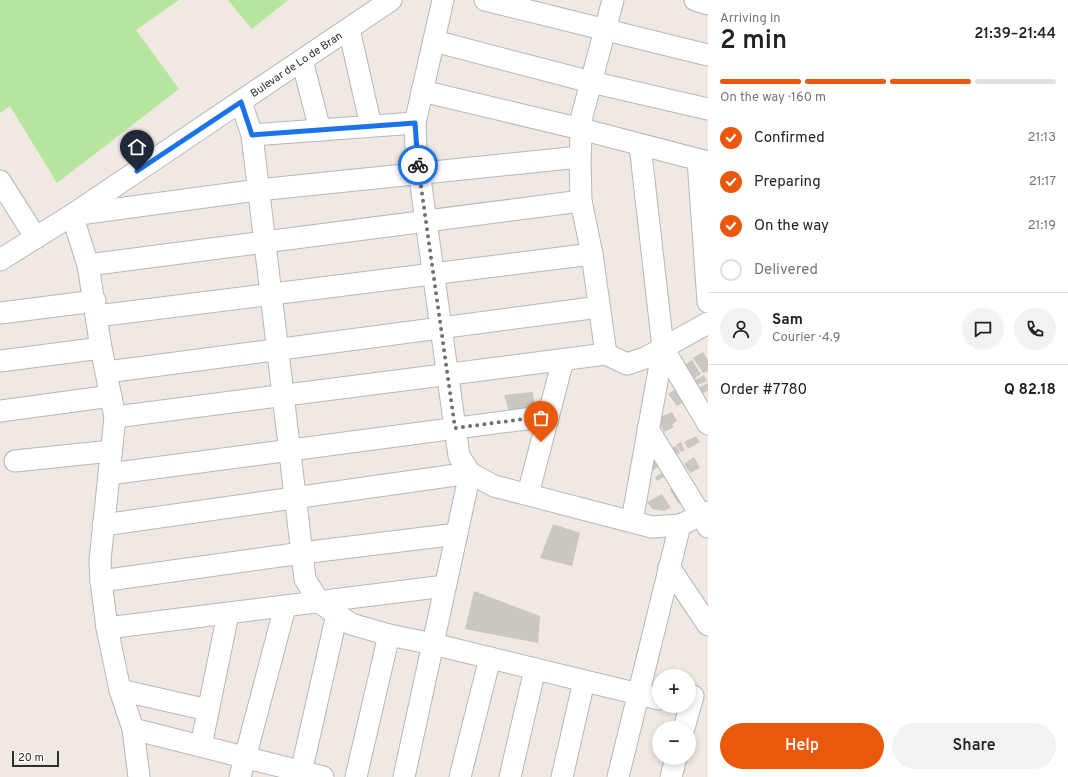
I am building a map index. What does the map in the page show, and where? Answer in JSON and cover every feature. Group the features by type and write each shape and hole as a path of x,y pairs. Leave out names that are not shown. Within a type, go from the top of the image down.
{"street":[{"name":"Bulevar de Lo de Bran","path":"0,260 72,215 391,0"},
{"path":"443,0 415,123 416,150 459,456 470,473 494,486 652,527 680,525 706,518 648,429"},
{"path":"486,0 547,7 605,30 708,55"},
{"path":"606,354 592,254 581,201 580,157 582,116 613,0"},
{"path":"695,0 708,4"},
{"path":"349,29 372,126"},
{"path":"434,41 591,82 708,109"},
{"path":"302,60 320,130"},
{"path":"422,91 581,129 703,161 708,302"},
{"path":"241,102 252,135 305,579 319,602 338,614 350,624 389,635 433,644 652,697"},
{"path":"252,135 415,123"},
{"path":"632,521 663,348 640,145"},
{"path":"139,777 133,729 120,690 100,581 103,525 115,417 88,265 72,215 258,190 580,157"},
{"path":"0,181 36,238"},
{"path":"88,265 581,201"},
{"path":"0,313 96,308 271,294 592,254"},
{"path":"107,372 599,308"},
{"path":"115,417 606,354 626,364 645,358 708,322"},
{"path":"0,361 102,348"},
{"path":"663,348 708,424"},
{"path":"528,494 563,360"},
{"path":"0,412 111,396"},
{"path":"109,474 548,416"},
{"path":"15,461 111,451"},
{"path":"103,525 470,473"},
{"path":"404,777 470,473"},
{"path":"618,777 680,525"},
{"path":"100,581 302,553 457,534"},
{"path":"670,566 708,626"},
{"path":"108,628 445,586"},
{"path":"242,767 285,607"},
{"path":"201,746 228,614"},
{"path":"301,774 338,614"},
{"path":"356,777 389,635"},
{"path":"460,777 490,658"},
{"path":"510,777 535,669"},
{"path":"562,777 584,681"},
{"path":"120,690 208,710"},
{"path":"687,721 697,694"},
{"path":"133,729 201,746 242,767 323,777"},
{"path":"671,777 674,765"}],"green space":[{"path":"0,0 179,0 136,30 179,89 57,183 10,106 0,113"},
{"path":"228,0 288,0 252,29"}],"building":[{"path":"703,352 708,360 708,371 703,373 693,358"},
{"path":"692,360 701,374 692,380 683,366"},
{"path":"704,375 707,381 698,385 694,381"},
{"path":"708,383 708,390 702,394 698,388"},
{"path":"682,385 690,398 677,406 668,394"},
{"path":"533,392 535,408 509,412 504,395"},
{"path":"672,412 677,421 672,424 674,427 664,432 658,418"},
{"path":"696,436 700,442 688,449 684,442"},
{"path":"681,442 685,450 681,452 676,445"},
{"path":"676,446 680,453 676,455 671,448"},
{"path":"658,456 663,464 650,472 646,465"},
{"path":"694,457 700,468 690,473 684,464"},
{"path":"665,471 667,475 657,481 655,477"},
{"path":"679,485 687,499 679,504 670,490"},
{"path":"662,494 671,508 663,511 652,509 647,502"},
{"path":"553,524 580,533 572,566 540,558"},
{"path":"474,591 540,616 538,643 465,629"}],"way so far":[{"path":"418,165 455,428 548,416 541,442"}],"route":[{"path":"137,171 241,102 252,135 415,123 418,165"}]}
